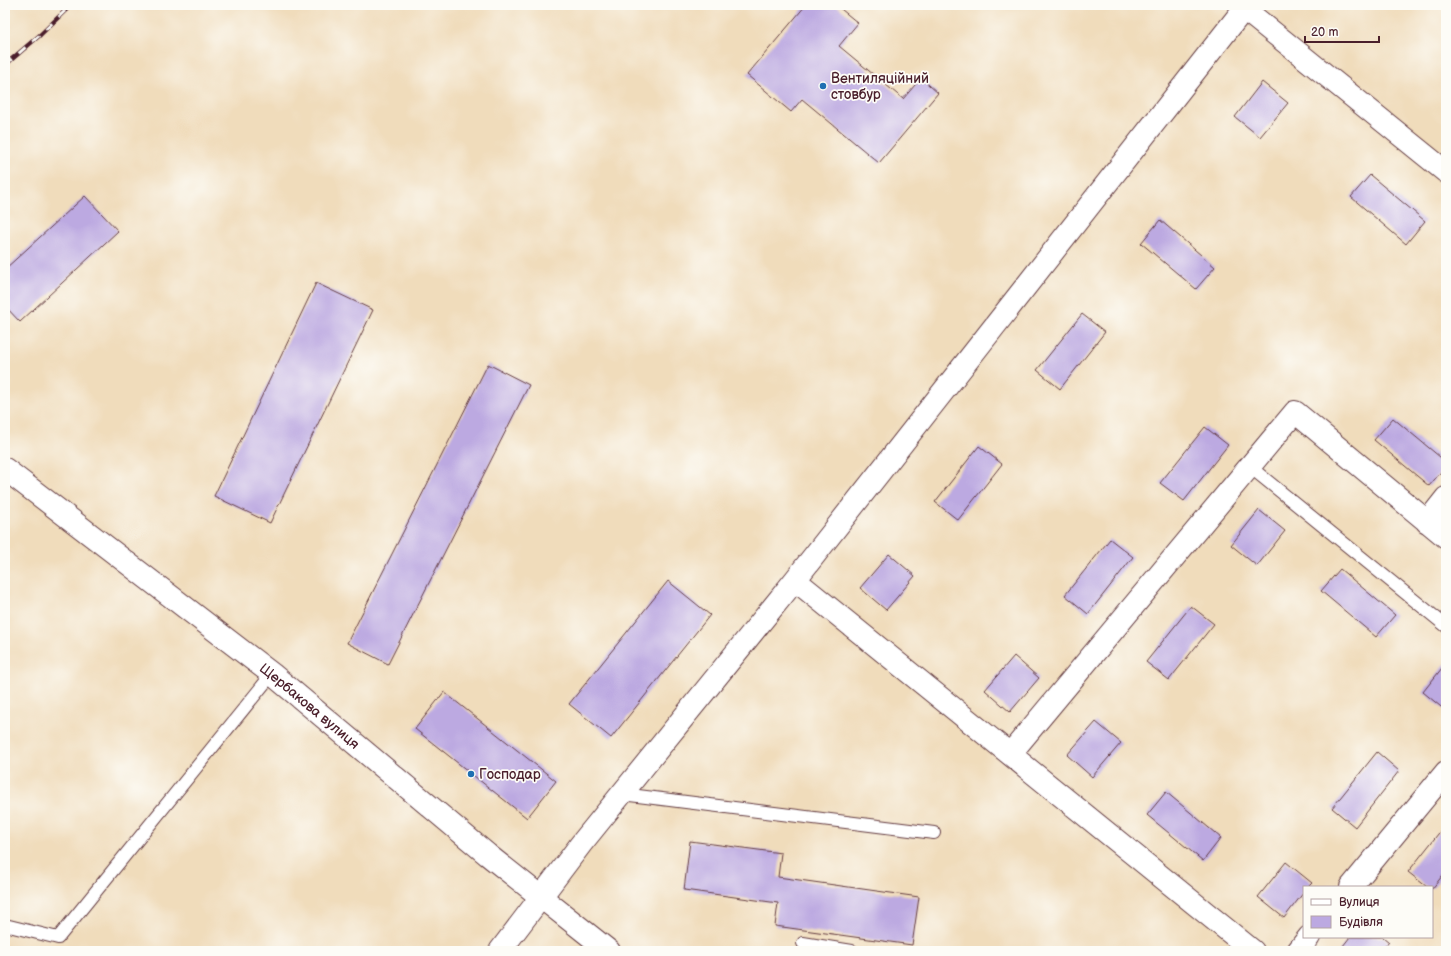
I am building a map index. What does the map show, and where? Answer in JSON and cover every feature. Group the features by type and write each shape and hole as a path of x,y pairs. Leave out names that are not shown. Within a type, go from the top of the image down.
{"street":[{"path":"500,951 540,897 795,580 1246,7 1446,172"},
{"path":"1010,754 1295,412 1446,537"},
{"name":"Щербакова вулиця","path":"5,469 272,674 488,855 609,951"},
{"path":"1427,522 1446,498"},
{"path":"795,580 1253,951"},
{"path":"1352,886 1446,772"},
{"path":"1298,951 1308,938"}],"lane":[{"path":"1249,466 1446,626"},
{"path":"5,925 58,938 272,674"},
{"path":"622,794 934,833"},
{"path":"803,943 852,951"}],"building":[{"name":"Вентиляційний стовбур","path":"806,5 836,5 858,23 839,46 903,99 921,78 938,93 879,163 802,99 791,112 747,75"},
{"path":"1262,82 1288,103 1260,137 1235,117"},
{"path":"1370,175 1425,221 1406,244 1351,197"},
{"path":"85,196 118,231 20,322 5,306 5,269"},
{"path":"1160,220 1215,267 1196,289 1141,243"},
{"path":"316,283 373,310 270,523 214,496"},
{"path":"1082,314 1105,332 1060,389 1037,370"},
{"path":"488,364 529,385 388,664 347,643"},
{"path":"1393,418 1446,462 1446,466 1429,486 1374,440"},
{"path":"1205,427 1228,445 1184,501 1160,483"},
{"path":"979,446 1002,464 958,520 935,502"},
{"path":"1259,510 1285,531 1257,566 1231,545"},
{"path":"1110,539 1133,557 1088,614 1065,595"},
{"path":"889,554 915,576 886,610 860,588"},
{"path":"1340,569 1395,615 1376,637 1321,591"},
{"path":"668,581 710,615 611,738 569,704"},
{"path":"1191,606 1214,624 1169,680 1146,662"},
{"path":"1014,656 1039,678 1010,712 985,690"},
{"path":"1446,663 1446,711 1423,692"},
{"path":"444,692 556,781 527,818 415,729"},
{"path":"1096,722 1121,743 1092,777 1067,755"},
{"path":"1377,752 1399,771 1355,827 1332,808"},
{"path":"1166,792 1221,838 1203,861 1147,815"},
{"path":"1446,824 1446,871 1433,888 1433,886 1426,886 1408,872"},
{"path":"690,841 781,853 778,877 919,897 912,945 775,926 778,903 684,890"},
{"path":"1286,862 1312,883 1309,886 1303,886 1303,893 1284,918 1258,897"},
{"path":"1349,938 1384,938 1389,942 1381,951 1339,951"}],"railway":[{"path":"5,65 40,35 71,5"}],"place":[{"name":"Вентиляційний стовбур","path":"823,86"},
{"name":"Господар","path":"471,774"}]}
